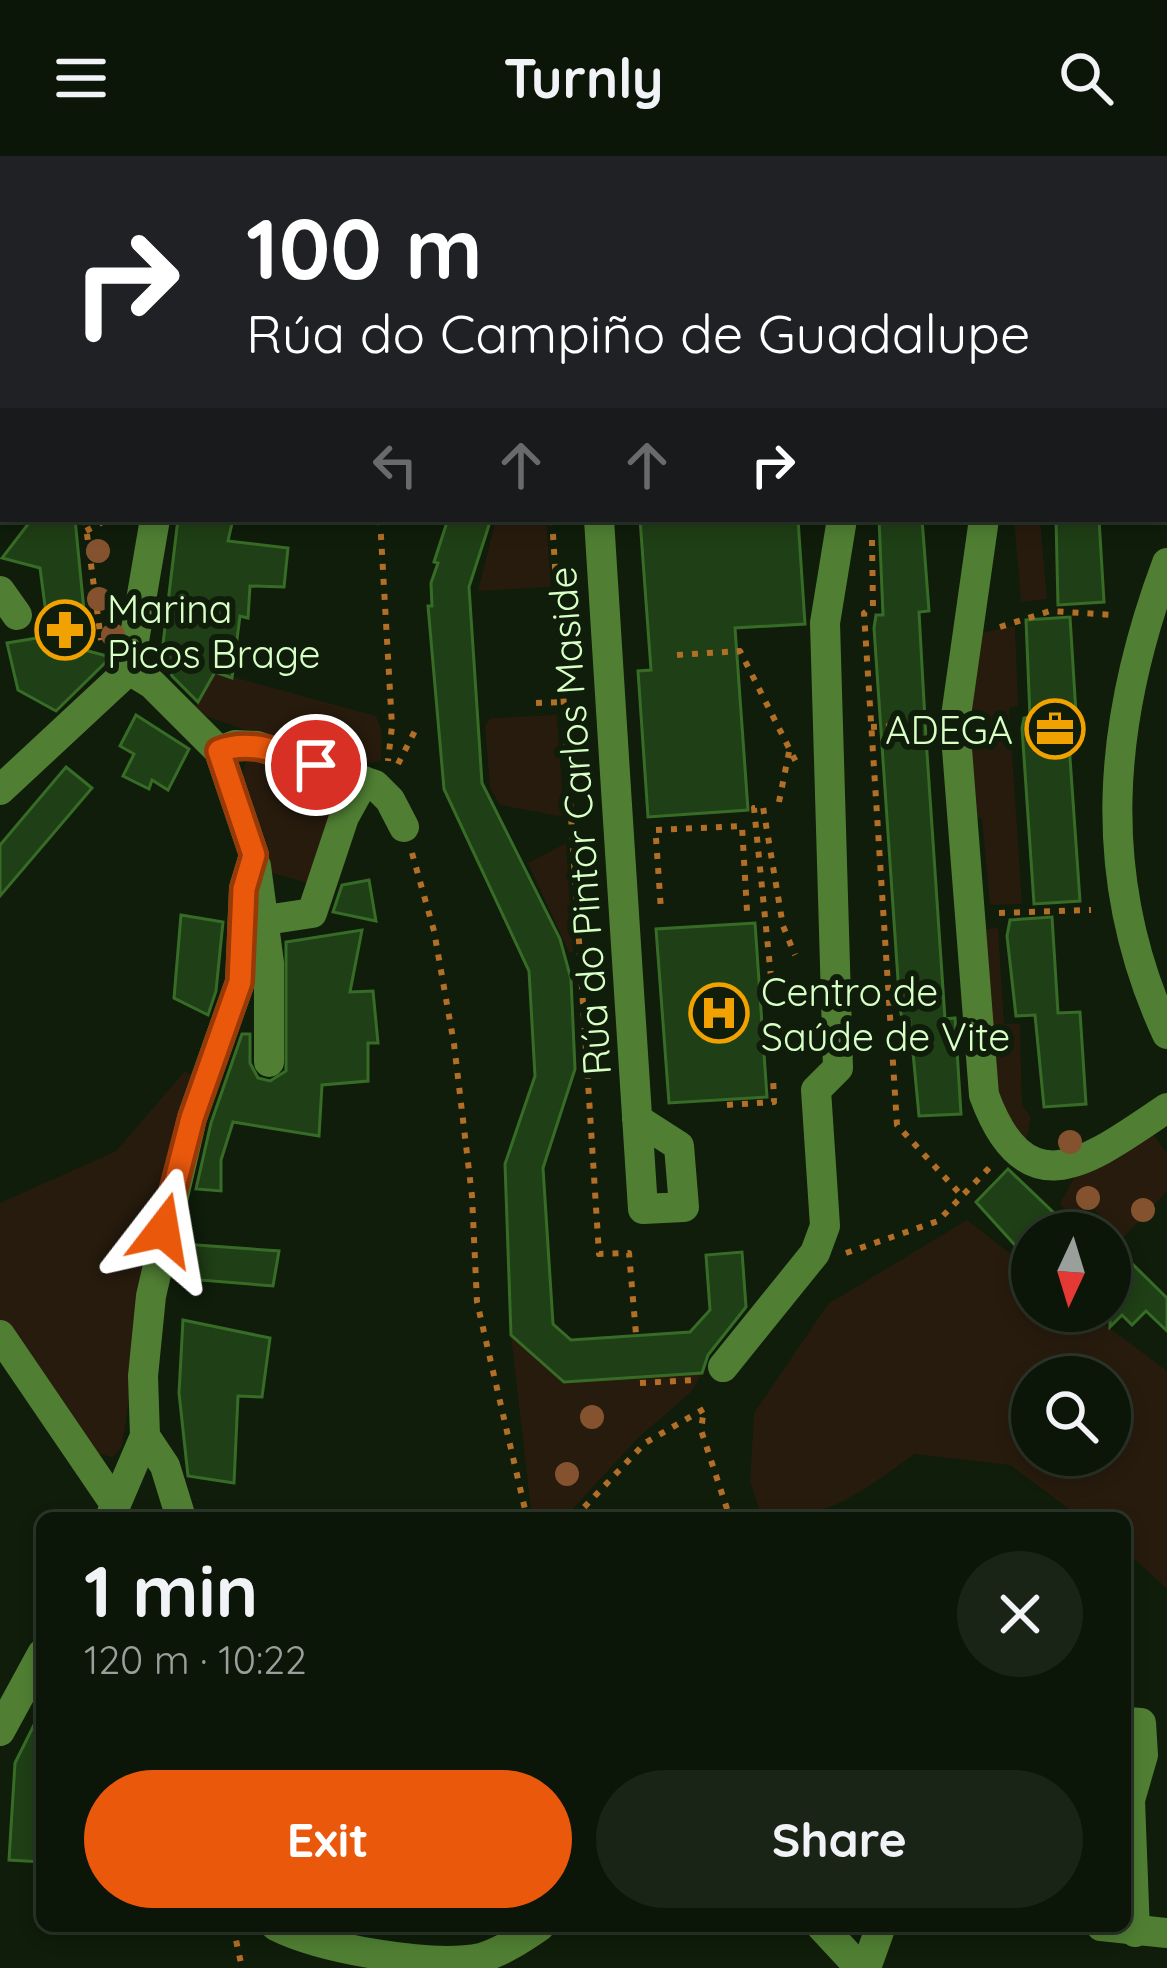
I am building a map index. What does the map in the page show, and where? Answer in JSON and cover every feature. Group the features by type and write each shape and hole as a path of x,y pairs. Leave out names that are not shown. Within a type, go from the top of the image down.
{"street":[{"path":"135,522 141,614"},
{"path":"0,790 119,659 141,614 155,522"},
{"name":"Rúa do Pintor Carlos Maside","path":"599,522 637,1119"},
{"path":"723,1367 814,1253 825,1226 816,1090 838,1068 825,623 842,522"},
{"path":"984,522 955,724 982,1083 997,1124 1018,1154 1046,1168 1065,1168 1167,1108"},
{"path":"1167,562 1132,669 1118,746 1115,802 1121,870 1137,950 1167,1034"},
{"path":"119,659 152,684 219,751 254,855 266,920 269,1062"},
{"path":"219,751 235,745 256,746 364,781 390,800 404,826"},
{"path":"266,920 312,913 344,818 364,781"},
{"path":"113,1511 145,1436 143,1376 155,1274 192,1118 240,982 244,889 254,855"},
{"path":"0,1335 113,1511"},
{"path":"145,1436 165,1466 179,1512"},
{"path":"0,1732 36,1665"},
{"path":"1131,1722 1141,1723 1145,1736 1131,1796"},
{"path":"1131,1826 1135,1932"},
{"path":"1131,1931 1167,1934"},
{"path":"297,1932 365,1952 447,1963 478,1959 531,1932"},
{"path":"826,1932 848,1961 863,1968 878,1932"}],"path":[{"path":"85,522 100,639 119,659"},
{"path":"86,531 102,522"},
{"path":"380,522 392,726 388,759"},
{"path":"552,522 599,1254 629,1253 636,1334"},
{"path":"872,522 873,606 864,613 898,1125 962,1196"},
{"path":"965,638 1050,611 1114,615"},
{"path":"677,655 740,651 803,779"},
{"path":"561,662 571,662"},
{"path":"536,703 563,702"},
{"path":"871,727 955,724"},
{"path":"396,770 418,725"},
{"path":"779,802 790,747"},
{"path":"771,977 754,808 764,808 783,926 795,955"},
{"path":"404,826 434,931 454,1044 472,1196 477,1302 526,1512"},
{"path":"661,910 656,834 742,826 741,876 747,911"},
{"path":"967,914 1091,910"},
{"path":"727,1105 774,1102 773,1075"},
{"path":"831,1258 938,1221 1003,1155"},
{"path":"640,1383 704,1379 723,1367"},
{"path":"580,1512 644,1443 704,1409 701,1430 728,1512"},
{"path":"234,1932 242,1968"}],"shaded area":[{"path":"495,522 546,522 551,587 478,591"},
{"path":"1014,522 1040,522 1047,599 1021,602"},
{"path":"1015,626 1018,706 1009,708 1022,904 990,905 982,818 973,818 966,744 981,633"},
{"path":"215,672 376,716 382,732 381,760 372,763 291,746 192,711"},
{"path":"557,715 564,817 500,805 490,788 485,725 491,718"},
{"path":"247,757 317,780 332,813 311,884 265,871 242,776"},
{"path":"566,843 573,952 528,863"},
{"path":"998,928 1004,1024 1020,1024 1022,1105 1031,1117 1026,1142 1019,1140 995,1090 978,930"},
{"path":"185,1071 198,1081 150,1254 122,1447 113,1457 89,1452 0,1321 0,1203 116,1151"},
{"path":"1150,1130 1167,1154 1167,1191 1131,1230 1131,1212 1097,1212 1090,1205 1081,1212 1069,1212 1060,1204 1076,1174"},
{"path":"967,1220 1011,1254 1011,1332 1115,1332 1167,1371 1167,1589 1131,1556 1131,1512 1073,1512 1025,1476 1131,1476 1131,1356 1011,1356 1011,1466 915,1454 844,1501 812,1512 760,1512 750,1481 754,1413 828,1304"},
{"path":"511,1336 564,1382 702,1373 692,1391 639,1437 570,1512 531,1512"}],"building":[{"path":"30,522 75,522 88,651 111,657 56,711 18,690 7,643 49,636 40,568 2,558"},
{"path":"178,522 232,522 228,541 288,548 284,587 250,586 248,618 240,616 232,678 215,672 198,702 172,676 163,644"},
{"path":"447,522 490,522 469,587 482,783 560,939 571,979 575,1069 543,1168 553,1324 571,1340 690,1332 710,1310 706,1255 742,1252 746,1307 708,1355 702,1373 564,1382 511,1335 505,1164 535,1076 529,971 444,789 428,606 432,606 431,583 438,563 434,562"},
{"path":"640,522 798,522 805,624 735,628 748,810 648,817 638,671 651,670"},
{"path":"879,522 922,522 929,611 919,612 926,738 945,1019 955,1018 961,1114 919,1116 910,1021 903,1022 900,1009 874,628 876,615 883,615"},
{"path":"1056,522 1099,522 1104,602 1058,605"},
{"path":"1070,617 1076,714 1067,715 1080,901 1034,904 1022,728 1024,718 1030,717 1026,620"},
{"path":"136,715 189,749 168,790 152,780 149,789 123,776 134,754 120,746"},
{"path":"66,767 92,788 0,896 0,845"},
{"path":"369,880 376,921 333,912 342,885"},
{"path":"181,915 223,922 216,991 208,1015 174,998"},
{"path":"1052,917 1058,1013 1080,1012 1086,1104 1044,1107 1035,1015 1016,1016 1007,936 1010,920"},
{"name":"Centro de Saúde de Vite","path":"755,923 767,1097 669,1103 656,929"},
{"path":"362,930 350,992 373,991 378,1043 368,1043 368,1081 322,1085 319,1136 233,1122 221,1160 221,1191 196,1189 211,1123 242,1034 250,1034 250,1063 258,1078 270,1081 286,1071 286,942"},
{"path":"1008,1169 1053,1212 1011,1212 1011,1241 976,1202"},
{"path":"183,1244 279,1251 273,1286 175,1278"},
{"path":"1131,1263 1167,1298 1167,1331 1146,1311 1132,1325"},
{"path":"183,1320 270,1338 262,1397 238,1396 234,1483 188,1476 179,1393"},
{"path":"36,1721 36,1862 9,1860 15,1763"}],"place":[{"name":"Marina Picos Brage","path":"65,630"},
{"name":"ADEGA","path":"1055,729"},
{"name":"Centro de Saúde de Vite","path":"719,1013"}],"route":[{"path":"163,1230 192,1118 240,982 244,889 254,855 219,751 235,745 256,746 316,765"}]}
